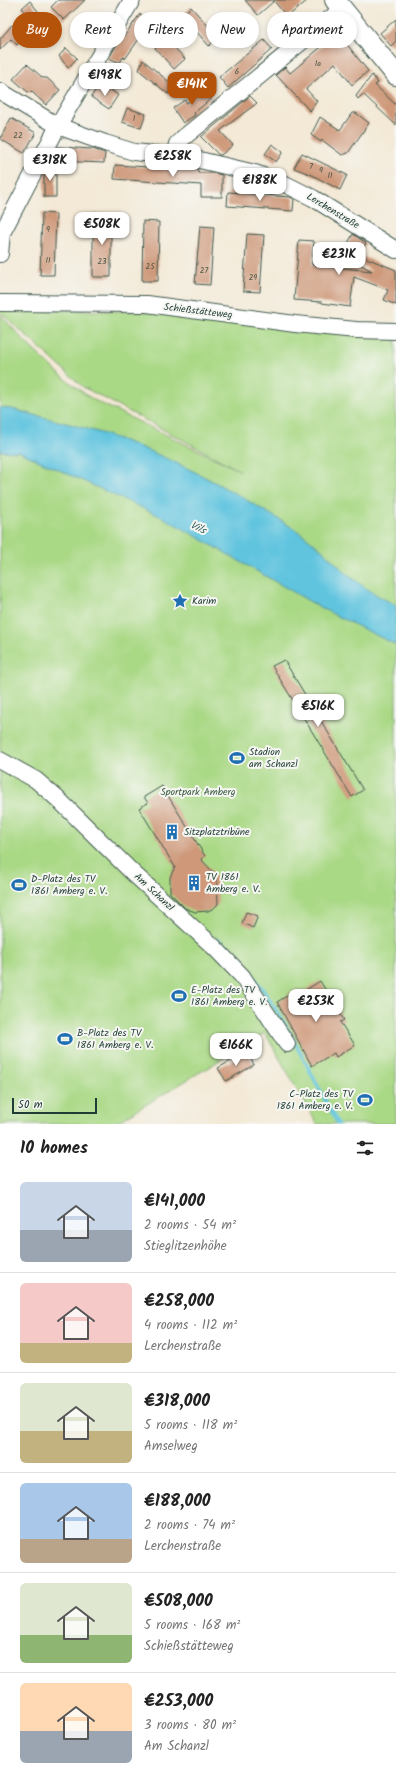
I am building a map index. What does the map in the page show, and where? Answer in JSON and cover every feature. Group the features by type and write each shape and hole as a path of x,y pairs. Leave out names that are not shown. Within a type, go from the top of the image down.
{"main road":[{"path":"338,5 396,75"}],"street":[{"path":"0,254 2,233 58,126 132,0"},
{"path":"174,156 178,144 183,138 338,5"},
{"name":"Lerchenstraße","path":"0,91 58,126 134,152 174,156 255,173 285,184 313,198 396,250"},
{"name":"Schießstätteweg","path":"0,303 147,304 295,324 356,330 396,331"},
{"name":"Am Schanzl","path":"0,760 36,780 60,801 133,873 214,947 242,976 287,1044"}],"green space":[{"name":"Sportpark Amberg","path":"0,309 163,312 396,338 396,1124 317,1124 265,1033 114,1124 0,1124 0,314 21,338 44,360 68,381 94,400 241,471 83,387 0,312"}],"water":[{"name":"Vils","path":"0,407 89,429 137,446 162,456 210,480 257,506 309,539 346,573 363,586 396,605 396,645 323,609 166,519 20,452 0,451"}],"building":[{"path":"58,0 85,0 72,12 70,12 70,14 64,20 62,18 62,12 56,12 51,7"},
{"path":"245,0 308,0 293,12 283,12 274,1 259,14 259,12 255,12"},
{"path":"30,1 38,12 25,12 22,8"},
{"path":"191,7 196,12 185,12"},
{"path":"198,15 206,24 206,43 198,33"},
{"path":"396,19 396,41 391,46 380,33"},
{"path":"134,22 134,46 125,59 123,57 120,63 109,58 115,48 126,48 126,34"},
{"path":"12,25 12,40 11,39 0,50 0,39"},
{"path":"264,40 267,43 267,48 272,49 228,88 219,77 254,48 259,48 259,44"},
{"path":"66,48 77,58 68,68 59,56"},
{"path":"155,48 175,48 185,59 174,69"},
{"path":"320,48 350,48 368,71 352,85 335,63 306,89 317,101 310,111 276,75 285,67 290,73"},
{"path":"143,60 174,86 168,94 139,70"},
{"path":"27,64 43,78 47,78 60,90 46,105 31,91 29,93 13,79"},
{"path":"372,75 378,83 375,85 396,105 396,125 363,94 358,99 356,96"},
{"path":"99,85 105,91 108,88 118,95 109,109 91,97"},
{"path":"205,89 212,98 194,113 195,115 183,123 173,108 185,100 187,103"},
{"path":"250,96 257,103 220,131 233,145 219,155 201,137"},
{"path":"127,108 146,114 141,128 122,122"},
{"path":"352,113 356,113 369,123 348,153 342,155 322,140 321,142 311,135 320,117 340,130"},
{"path":"11,118 36,133 24,153 0,139"},
{"path":"272,144 283,152 276,162 265,154"},
{"path":"58,147 93,149 105,153 104,163 57,161"},
{"path":"302,153 347,175 340,190 312,175 294,168"},
{"path":"115,165 198,170 198,173 214,173 222,175 222,197 201,197 201,185 114,179"},
{"path":"47,167 56,167 56,197 44,197 44,174"},
{"path":"228,192 290,197 294,199 293,211 227,206"},
{"path":"42,213 56,214 54,275 40,275"},
{"path":"93,214 111,215 111,277 93,277"},
{"path":"143,221 159,222 158,281 142,281"},
{"path":"200,226 214,227 210,285 195,284"},
{"path":"247,234 264,235 260,292 243,291"},
{"path":"353,234 366,243 359,255 396,270 396,305 384,300 388,290 354,277 350,307 322,302 294,300 299,240 314,241 312,265 372,271 342,254"},
{"path":"284,660 363,790 352,797 272,666"},
{"path":"162,786 205,856 201,859 213,872 217,880 218,904 208,911 195,912 185,908 170,893 170,877 175,867 139,808 148,803 144,797"},
{"path":"246,912 258,916 253,928 242,923"},
{"path":"320,981 344,1020 340,1022 355,1045 336,1057 334,1053 312,1066 277,1002 298,989 301,993"},
{"path":"247,1052 254,1065 226,1081 218,1068"}],"waterway":[{"path":"218,940 239,959 268,997 293,1038 338,1124"}],"place":[{"name":"Karim","path":"180,601"},
{"name":"Stadion am Schanzl","path":"237,758"},
{"name":"Sitzplatztribüne","path":"172,832"},
{"name":"TV 1861 Amberg e. V.","path":"194,883"},
{"name":"D-Platz des TV 1861 Amberg e. V.","path":"19,885"},
{"name":"E-Platz des TV 1861 Amberg e. V.","path":"179,996"},
{"name":"B-Platz des TV 1861 Amberg e. V.","path":"65,1039"},
{"name":"C-Platz des TV 1861 Amberg e. V.","path":"365,1100"}]}
